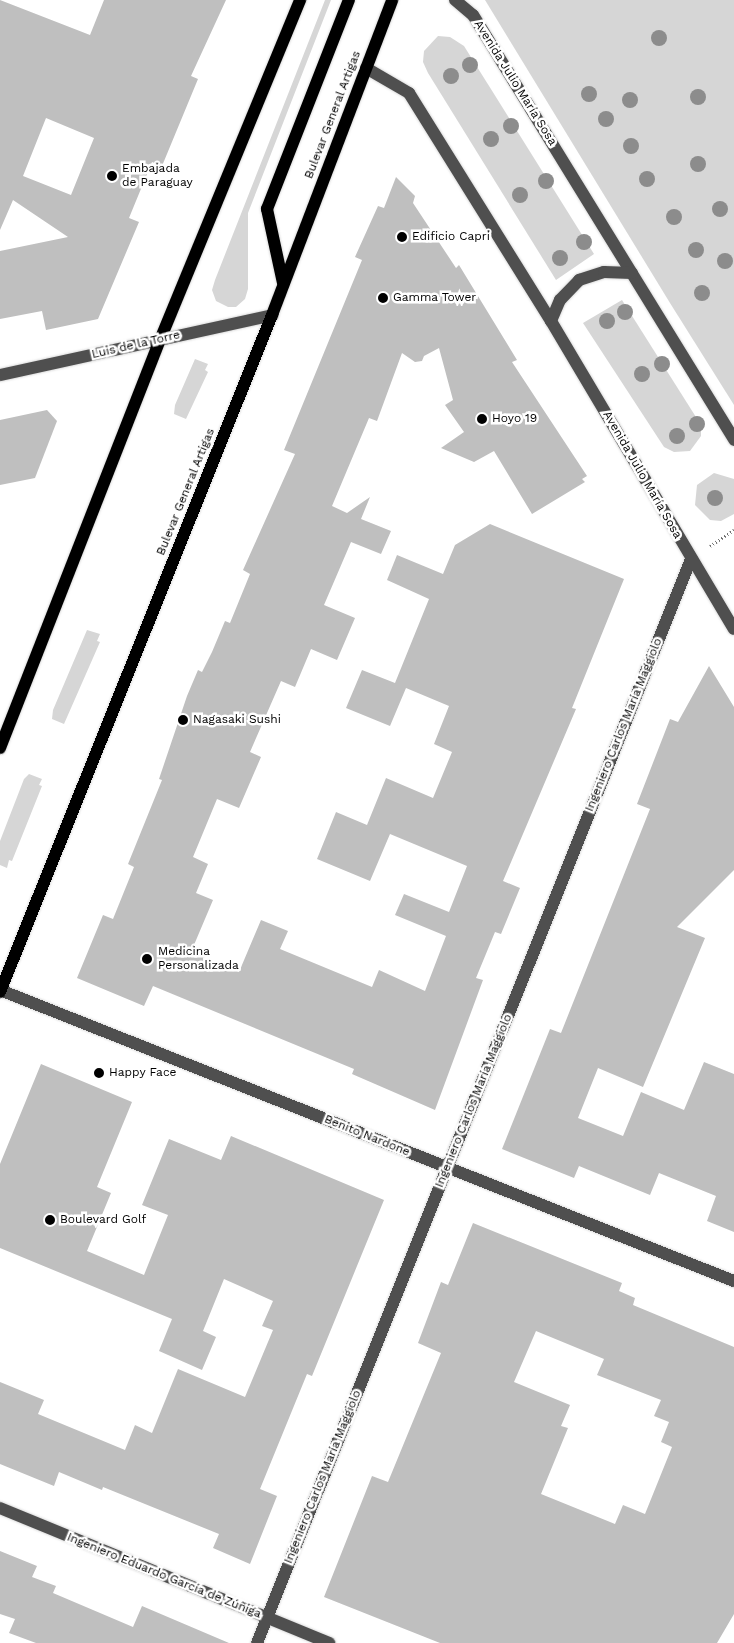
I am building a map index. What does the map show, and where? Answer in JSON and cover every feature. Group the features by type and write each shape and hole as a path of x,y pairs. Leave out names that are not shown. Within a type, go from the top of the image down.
{"main road":[{"path":"0,748 160,340 300,0"},
{"path":"283,283 267,209 349,0"},
{"name":"Bulevar General Artigas","path":"0,991 272,315 392,0"}],"street":[{"name":"Avenida Julio María Sosa","path":"455,0 473,15 734,440"},
{"name":"Avenida Julio María Sosa","path":"366,68 410,93 551,321 734,629"},
{"path":"551,321 560,300 579,280 604,272 632,273"},
{"name":"Luis de la Torre","path":"0,375 272,315"},
{"name":"Ingeniero Carlos María Maggiolo","path":"257,1643 691,559"},
{"name":"Benito Nardone","path":"0,991 734,1281"},
{"name":"Ingeniero Eduardo García de Zúñiga","path":"0,1508 329,1643"}],"shaded area":[{"path":"325,0 331,0 248,213 248,289 245,299 236,307 228,307 216,301 212,290 215,280"},
{"path":"485,0 734,0 734,405 670,303"},
{"path":"438,36 450,37 464,46 594,254 556,280 428,73 423,62 424,51"},
{"path":"622,300 701,425 701,436 690,451 674,452 664,447 583,323"},
{"path":"195,359 208,364 205,370 208,372 186,419 174,414 175,405"},
{"path":"714,473 734,479 734,514 721,521 710,520 695,505 697,485"},
{"path":"87,630 100,634 97,641 100,642 64,724 52,719 53,710"},
{"path":"29,774 42,779 39,785 42,786 12,861 9,860 7,868 0,865 0,841 24,779"}],"building":[{"path":"0,0 90,35 104,0 226,0 191,76 198,79 162,166 152,162 129,218 139,222 98,319 46,330 42,311 0,319 0,251 68,237 13,200 0,230","holes":["46,118 94,138 71,195 23,176"]},
{"path":"396,177 415,196 413,203 456,268 459,265 517,360 512,362 587,476 582,479 585,482 532,514 494,451 474,462 441,448 464,432 445,405 453,400 439,348 424,356 422,361 415,362 402,353 377,421 369,418 332,506 347,513 370,497 361,519 391,531 381,554 351,542 324,605 355,618 337,660 311,649 295,687 281,681 250,752 261,757 239,808 217,799 193,857 208,864 196,893 213,900 191,952 239,972 261,920 288,931 280,949 372,987 379,970 425,991 446,936 395,915 404,894 449,912 467,866 390,834 370,881 317,859 336,812 367,825 386,778 433,798 452,752 434,744 449,706 406,688 390,726 346,708 362,670 395,683 429,599 387,580 397,555 443,574 455,545 490,524 624,579 572,708 576,709 503,881 520,888 501,934 495,932 476,978 483,980 435,1110 352,1074 354,1069 153,986 144,1006 77,978 103,915 113,919 134,867 128,864 162,780 159,779 187,696 198,670 202,672 225,621 230,623 250,574 243,570 295,454 284,450 362,260 355,257 378,206 384,208"},
{"path":"47,410 57,421 35,478 0,485 0,420"},
{"path":"709,666 734,707 734,870 677,927 705,938 643,1087 598,1068 578,1118 623,1136 641,1092 684,1110 704,1062 734,1074 734,1232 707,1221 716,1196 659,1173 650,1195 579,1166 574,1178 502,1149 550,1029 561,1033 650,809 637,804 670,719 678,722"},
{"path":"41,1064 132,1102 97,1187 111,1193 87,1251 144,1275 168,1215 142,1205 169,1139 221,1160 231,1136 384,1200 312,1376 307,1374 260,1489 277,1496 250,1564 213,1548 219,1534 103,1487 102,1490 59,1472 54,1486 0,1464 0,1382 44,1400 38,1414 125,1450 135,1425 152,1433 178,1369 245,1397 273,1330 262,1326 273,1301 224,1279 203,1331 216,1337 202,1370 159,1351 172,1319 0,1248 0,1164"},
{"path":"473,1223 622,1283 619,1291 635,1298 633,1305 734,1347 734,1614 717,1643 440,1643 324,1597 372,1476 388,1482 441,1353 418,1343 441,1282 448,1285","holes":["536,1331 604,1359 597,1375 661,1400 654,1416 669,1422 661,1442 672,1447 645,1514 623,1505 615,1524 541,1494 568,1428 561,1426 570,1405 514,1382"]},
{"path":"0,1551 37,1566 32,1577 56,1586 53,1593 133,1627 142,1606 229,1643 36,1643 9,1633 15,1619 0,1614"}],"place":[{"name":"Embajada de Paraguay","path":"112,176"},
{"name":"Edificio Capri","path":"402,237"},
{"name":"Gamma Tower","path":"383,298"},
{"name":"Hoyo 19","path":"482,419"},
{"name":"Nagasaki Sushi","path":"183,720"},
{"name":"Medicina Personalizada","path":"147,959"},
{"name":"Happy Face","path":"99,1073"},
{"name":"Boulevard Golf","path":"50,1220"}]}
